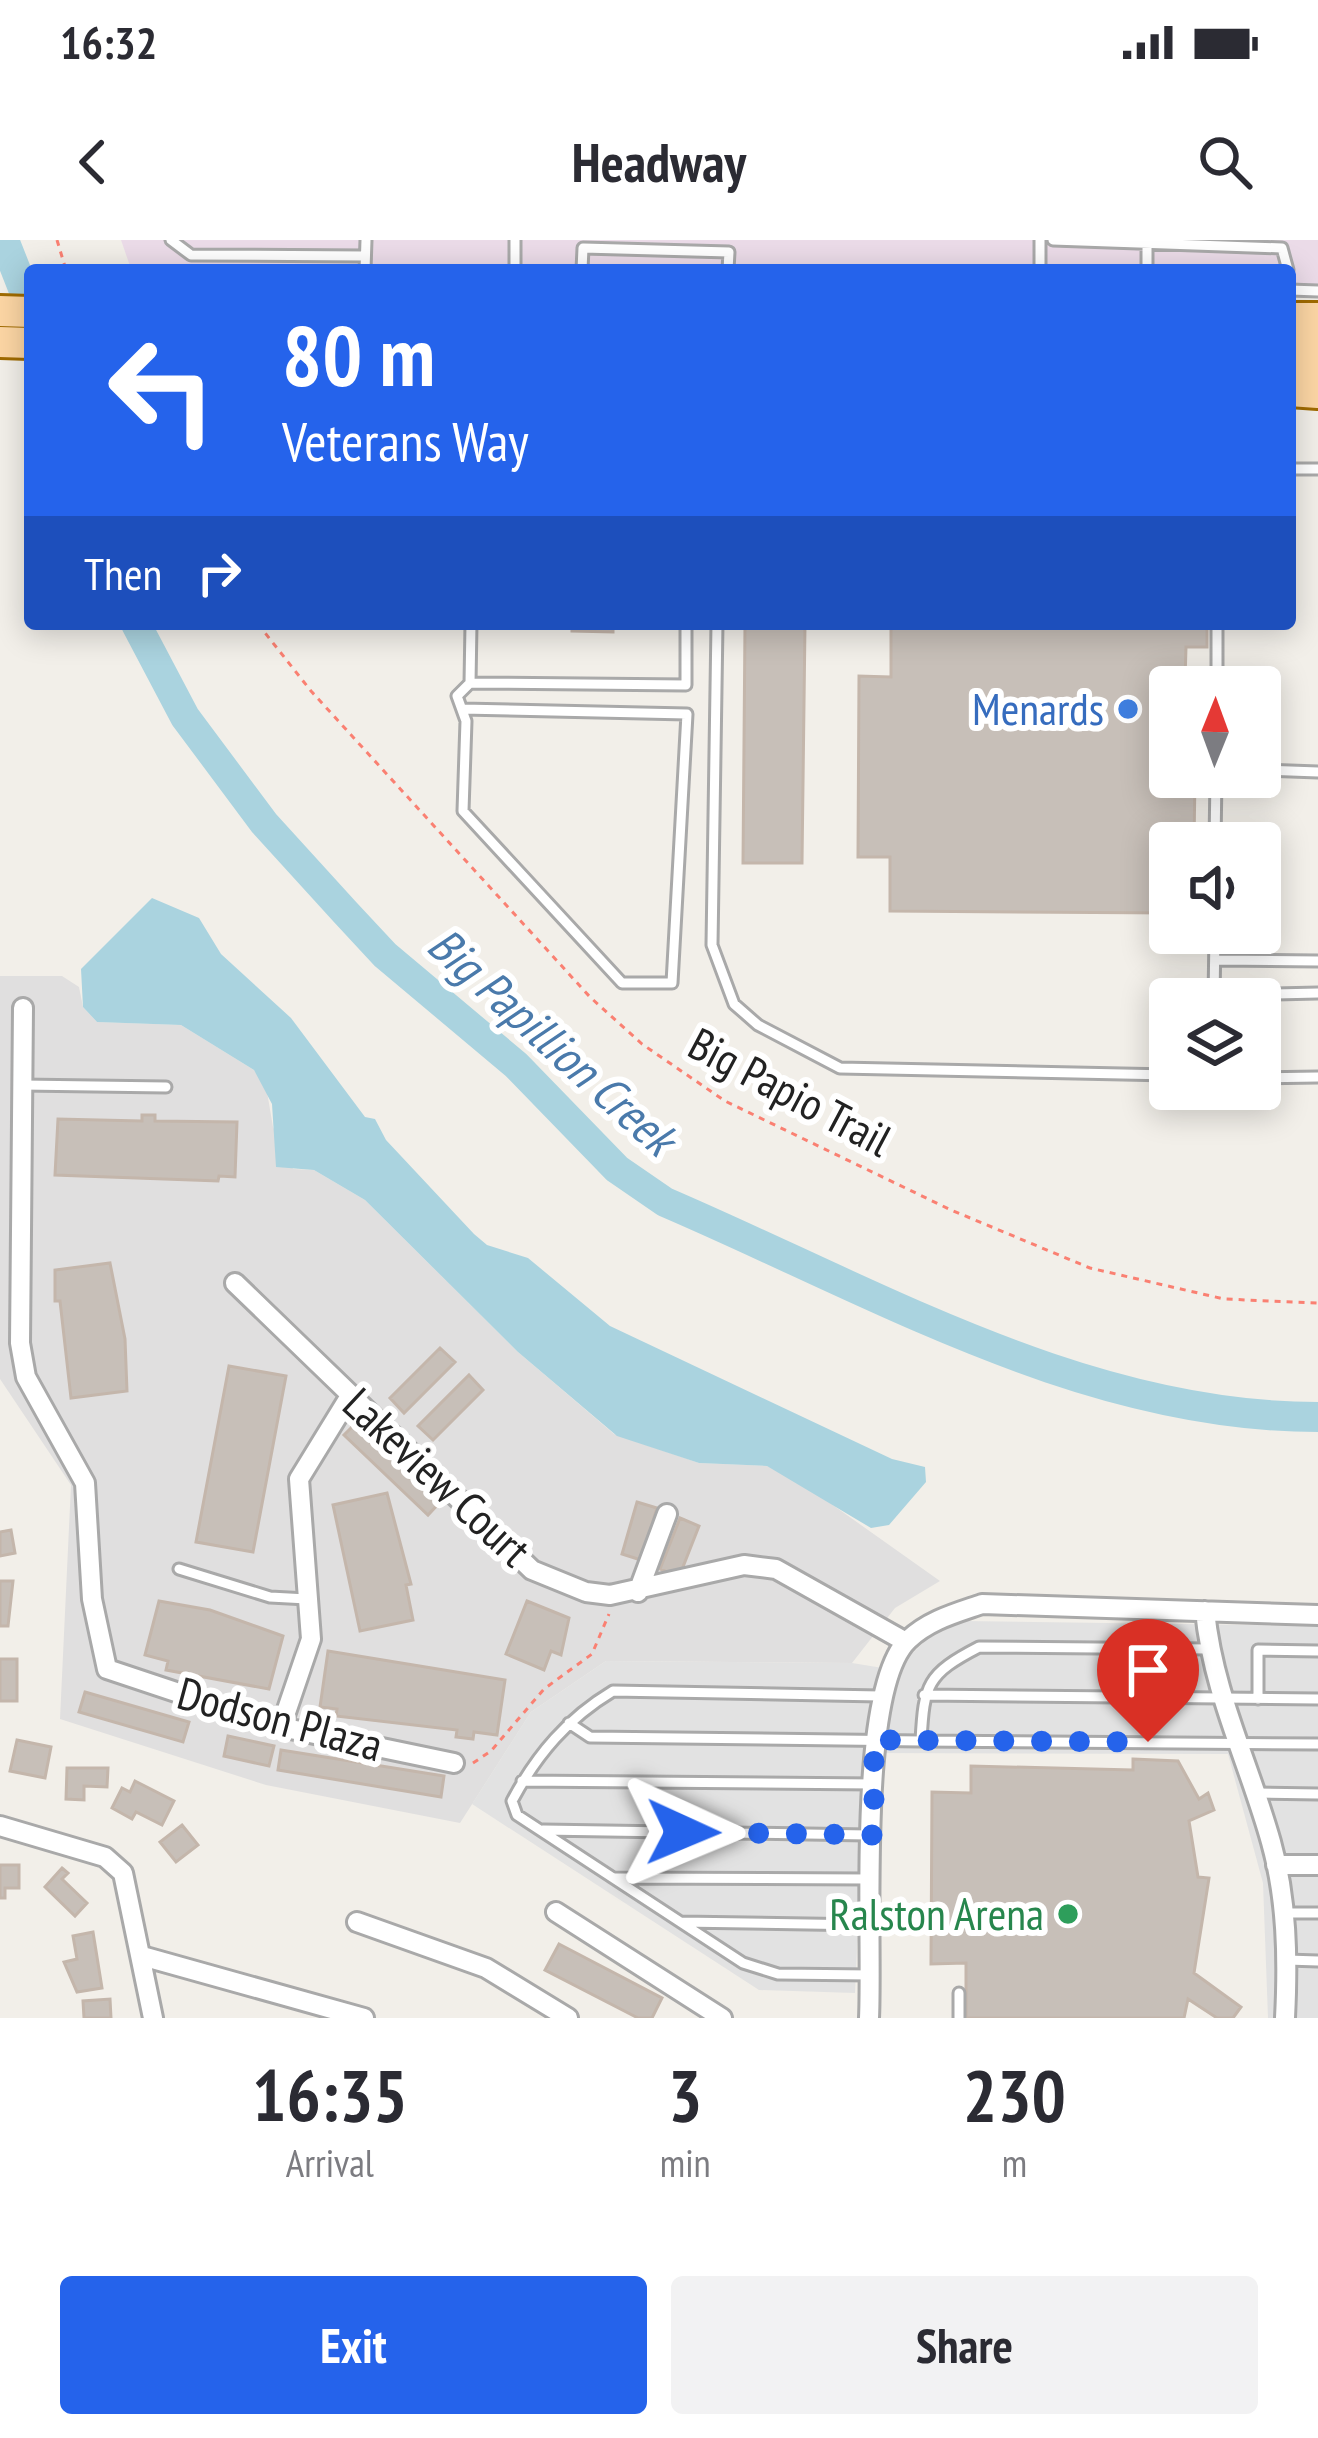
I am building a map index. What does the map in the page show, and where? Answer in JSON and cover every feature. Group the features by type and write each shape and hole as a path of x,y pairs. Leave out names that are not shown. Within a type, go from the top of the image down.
{"street":[{"path":"10,1342 22,1008"},
{"name":"Lakeview Court","path":"235,1283 532,1570 586,1592 610,1594 638,1592 744,1564 776,1569 906,1642"},
{"name":"Dodson Plaza","path":"10,1342 85,1483 92,1599 107,1669 281,1727 454,1763"},
{"path":"281,1727 311,1639 299,1479 350,1396"},
{"path":"638,1592 667,1514"},
{"path":"869,2018 874,1740 880,1696 906,1642 937,1620 982,1604 1318,1615"},
{"path":"1205,1611 1222,1699 1276,1865 1287,1960 1285,2018"},
{"path":"0,1826 116,1864 128,1885 153,2018"},
{"path":"1276,1865 1318,1865"},
{"path":"556,1912 722,2018"},
{"path":"357,1922 452,1952 568,2018"},
{"path":"142,1956 364,2018"}],"lane":[{"path":"171,240 191,255 365,256"},
{"path":"365,264 366,240"},
{"path":"1053,240 1282,248 1286,264"},
{"path":"583,244 729,246"},
{"path":"1147,244 1147,264"},
{"path":"471,630 470,683 457,696 462,710 463,812 622,983 672,983 687,714 686,630"},
{"path":"717,630 712,945 734,1004 758,1025 840,1067 1149,1075"},
{"path":"1216,666 1217,630"},
{"path":"470,683 686,685"},
{"path":"462,710 687,714"},
{"path":"1281,771 1318,772"},
{"path":"1215,954 1215,978"},
{"path":"1215,960 1318,961"},
{"path":"1281,994 1318,993"},
{"path":"1281,1078 1318,1077"},
{"path":"22,1084 166,1087"},
{"path":"179,1569 270,1597 307,1599"},
{"path":"921,1741 924,1695 946,1664 979,1647 1209,1649"},
{"path":"1258,1699 1258,1650 1318,1651"},
{"path":"871,1975 778,1974 743,1963 517,1815 512,1801 568,1723 614,1691 880,1696"},
{"path":"924,1695 1318,1700"},
{"path":"568,1723 590,1737 1318,1744"},
{"path":"523,1781 874,1784"},
{"path":"1256,1793 1318,1795"},
{"path":"540,1830 874,1835"},
{"path":"612,1878 873,1879"},
{"path":"1284,1913 1318,1913"},
{"path":"679,1922 873,1925"},
{"path":"1287,1960 1318,1961"},
{"path":"959,1993 959,2018"}],"path":[{"name":"Big Papio Trail","path":"263,630 311,691 590,997 642,1044 725,1101 951,1210 1090,1268 1224,1299 1318,1304"},
{"path":"454,1763 472,1763 491,1751 544,1689 592,1654 608,1622 610,1594"}],"shaded area":[{"path":"121,240 1318,240 1318,289 1296,288 1296,264 129,264"},
{"path":"0,976 62,976 79,987 83,1007 97,1022 181,1025 254,1070 266,1086 273,1127 293,1169 314,1170 365,1200 518,1352 614,1434 699,1463 767,1466 789,1474 940,1581 895,1608 852,1663 606,1661 531,1712 460,1823 266,1785 60,1719 71,1485 0,1379"},
{"path":"963,1621 1318,1626 1318,2018 1268,2018 1263,1883 1228,1754 866,1753 855,1993 759,1990 472,1804 531,1712 606,1661 852,1663 895,1670 927,1639"}],"water":[{"path":"152,898 199,918 221,954 291,1018 365,1117 375,1119 386,1140 487,1245 528,1258 610,1326 892,1459 925,1467 926,1482 889,1525 871,1528 767,1466 699,1463 617,1436 518,1352 365,1200 314,1170 276,1167 272,1104 254,1070 181,1025 97,1022 83,1007 81,969"}],"building":[{"path":"745,630 805,630 802,863 743,863"},
{"path":"891,630 1207,630 1207,647 1186,647 1185,666 1149,666 1149,798 1195,798 1194,822 1149,822 1149,913 890,911 890,857 858,857 859,676 891,677"},
{"path":"142,1115 155,1115 155,1121 237,1122 235,1177 219,1176 218,1181 55,1175 58,1119 142,1121"},
{"path":"110,1263 125,1339 127,1391 71,1398 60,1301 55,1301 55,1270"},
{"path":"440,1348 455,1362 404,1413 390,1398"},
{"path":"229,1366 286,1376 253,1552 196,1542"},
{"path":"469,1375 483,1390 433,1440 418,1426"},
{"path":"358,1421 442,1500 428,1515 344,1435"},
{"path":"387,1493 411,1584 406,1585 413,1620 360,1631 333,1505"},
{"path":"637,1502 657,1508 641,1560 622,1554"},
{"path":"680,1518 699,1526 679,1577 660,1569"},
{"path":"11,1530 15,1553 0,1556 0,1532"},
{"path":"0,1581 13,1581 8,1626 0,1626"},
{"path":"159,1601 210,1610 283,1636 269,1689 166,1670 168,1661 145,1655"},
{"path":"527,1601 569,1618 561,1655 551,1651 544,1670 506,1654"},
{"path":"328,1651 505,1680 497,1735 474,1732 473,1739 456,1737 457,1730 336,1716 337,1709 320,1707"},
{"path":"0,1659 17,1659 17,1701 0,1701"},
{"path":"85,1692 189,1722 183,1742 79,1712"},
{"path":"228,1736 274,1746 269,1766 224,1756"},
{"path":"17,1740 51,1747 45,1778 10,1771"},
{"path":"281,1750 444,1776 441,1797 278,1770"},
{"name":"Ralston Arena","path":"1133,1759 1178,1761 1199,1799 1208,1793 1214,1810 1189,1821 1198,1877 1209,1878 1194,1973 1241,2007 1233,2018 1217,2018 1188,1999 1184,2018 966,2018 966,1963 931,1964 932,1792 971,1793 971,1766 1133,1770"},
{"path":"67,1768 108,1768 107,1787 84,1786 84,1800 66,1799"},
{"path":"135,1781 174,1801 162,1825 136,1812 132,1819 112,1808 122,1788 130,1792"},
{"path":"182,1825 198,1845 176,1862 160,1842"},
{"path":"0,1865 19,1865 19,1888 5,1888 5,1898 0,1898"},
{"path":"62,1868 68,1873 62,1879 87,1903 75,1916 45,1887"},
{"path":"93,1932 102,1988 77,1992 64,1962 77,1959 73,1936"},
{"path":"559,1944 662,1998 652,2018 638,2018 545,1970"},
{"path":"110,1999 111,2018 84,2018 83,2001"}],"waterway":[{"name":"Big Papillion Creek","path":"4,240 24,291"},
{"name":"Big Papillion Creek","path":"139,630 185,717 264,823 345,912 385,955 516,1065 617,1169 665,1202 902,1310 1064,1373 1147,1396 1231,1411 1318,1417"}],"place":[{"name":"Menards","path":"1128,709"},
{"name":"Ralston Arena","path":"1068,1914"}],"route":[{"path":"683,1832 874,1835 874,1740 1148,1742"}]}
